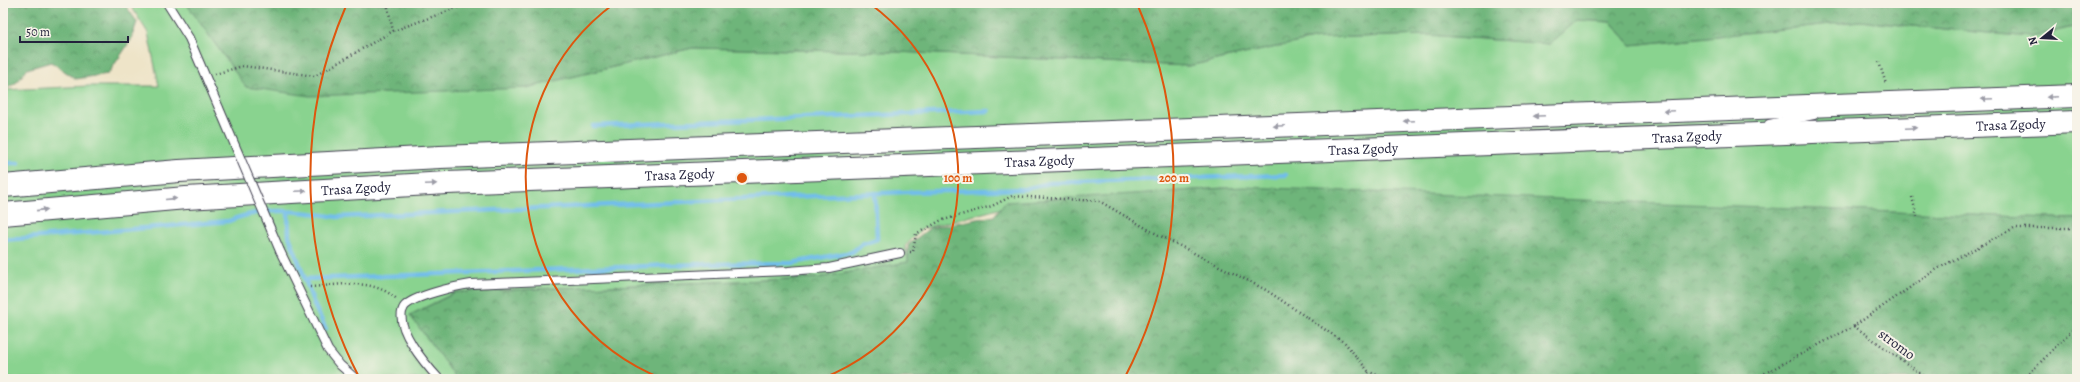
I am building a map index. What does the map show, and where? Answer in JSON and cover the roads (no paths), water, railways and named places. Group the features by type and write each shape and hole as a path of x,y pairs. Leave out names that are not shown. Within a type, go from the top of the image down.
{"highway":[{"name":"Trasa Zgody","path":"3,186 179,171 440,157 2077,96"},
{"name":"Trasa Zgody","path":"3,214 186,198 447,183 2077,122"}],"lane":[{"path":"167,3 189,38 280,251 328,350 340,365 356,379"},
{"path":"1710,136 1874,104"},
{"path":"1708,109 1872,130"},
{"path":"439,379 424,362 405,331 402,311 405,306 421,297 451,287 471,284 829,268 900,253"}],"waterway":[{"path":"593,126 989,111"},
{"path":"3,163 18,163"},
{"path":"3,240 229,221 255,213 283,211 337,217 905,192 1025,189 1049,183 1286,175"},
{"path":"288,212 289,236 305,279 702,264 792,263 852,252 862,244 877,239 875,193"},
{"path":"305,279 315,307 326,329"}]}
